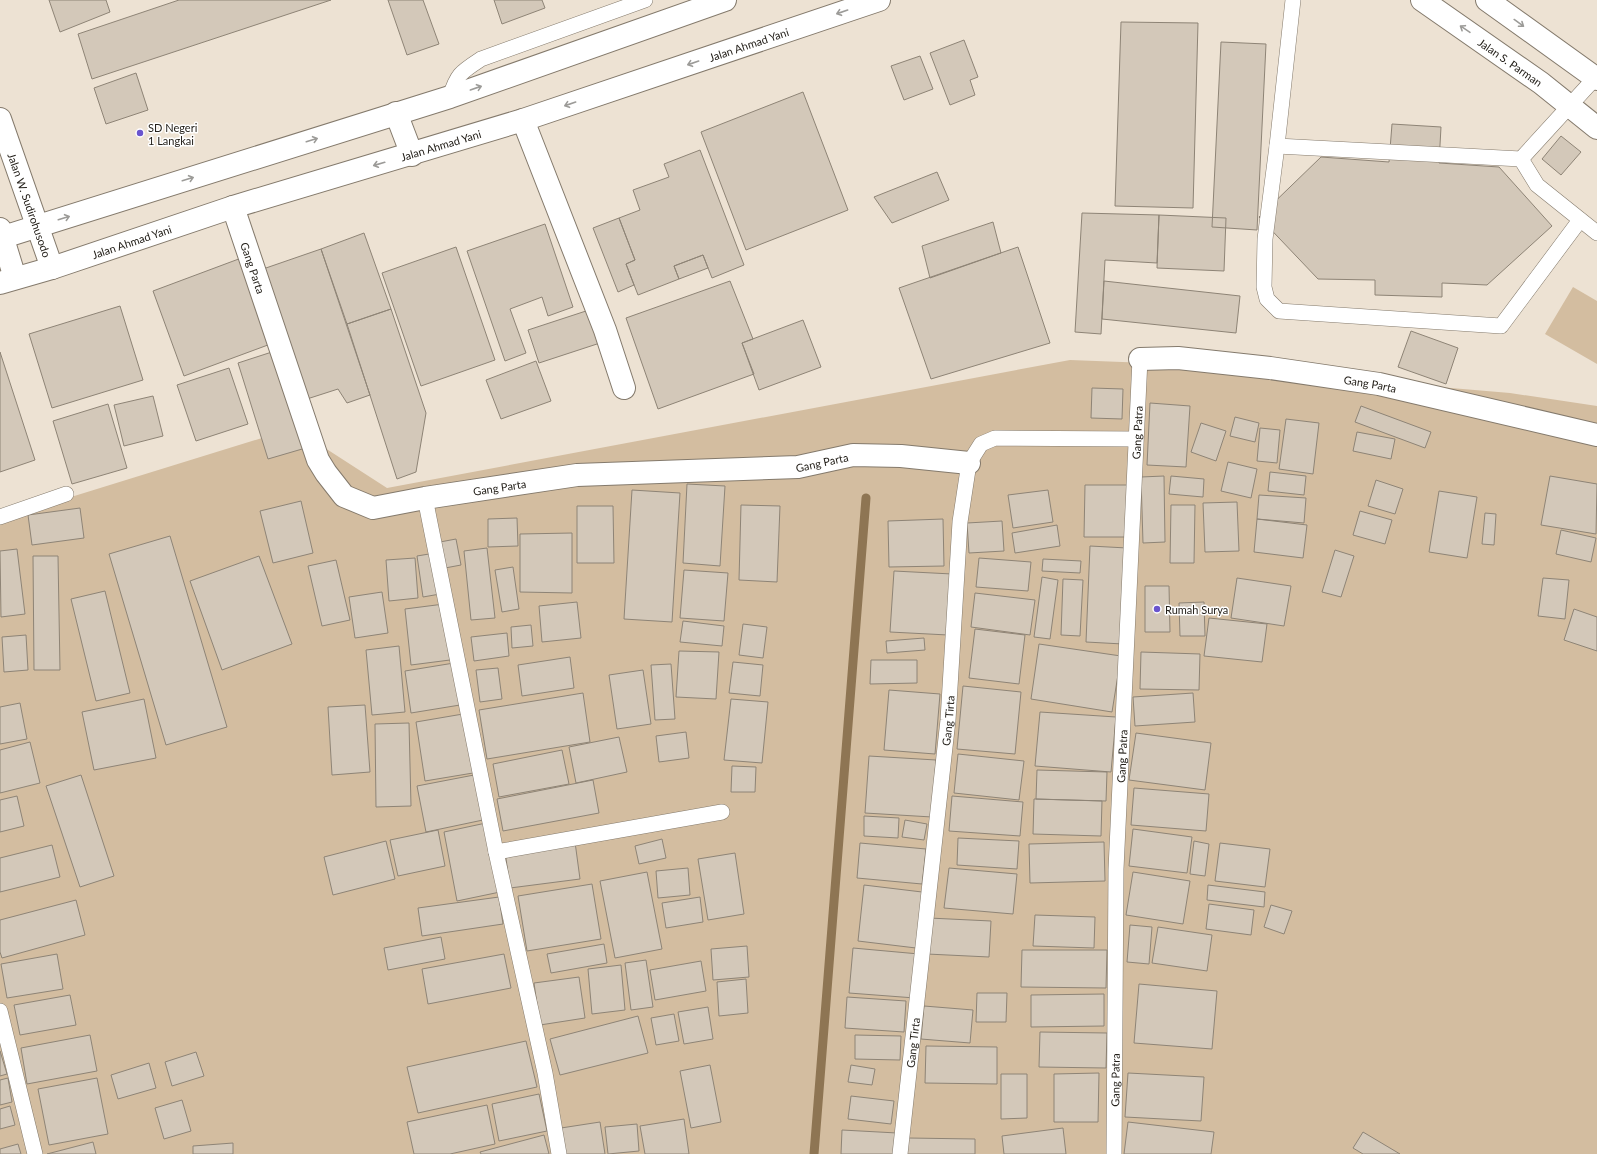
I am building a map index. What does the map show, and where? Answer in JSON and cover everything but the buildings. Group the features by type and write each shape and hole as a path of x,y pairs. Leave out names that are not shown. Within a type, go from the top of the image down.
{"main road":[{"path":"7,281 1,235 37,226 450,97 725,0"},
{"name":"Jalan Ahmad Yani","path":"7,281 52,268 233,207 412,155 523,120 879,0"},
{"name":"Jalan S. Parman","path":"1422,0 1571,106 1597,128"},
{"path":"1489,1 1596,79"},
{"path":"396,114 412,155"},
{"name":"Jalan W. Sudirohusodo","path":"0,119 52,268"},
{"path":"523,120 605,330 624,388"},
{"name":"Gang Parta","path":"233,207 318,460 344,496 373,508 424,498 577,476 798,467 853,455 901,456 969,463"},
{"name":"Gang Parta","path":"1140,359 1186,359 1270,368 1379,384 1597,435"}],"lane":[{"path":"450,97 455,82 462,72 481,59 645,0"},
{"path":"1293,0 1265,239 1264,287 1267,299 1279,311 1501,326 1580,220"},
{"path":"1277,146 1521,159 1596,79"},
{"path":"1521,159 1537,186 1597,233"},
{"name":"Gang Patra","path":"1114,1154 1116,869 1140,359"},
{"name":"Gang Tirta","path":"900,1154 948,720 960,522 969,463 981,444 995,438 1136,439"},
{"path":"0,517 66,494"},
{"path":"424,498 496,852 545,1073 559,1154"},
{"path":"496,852 722,812"},
{"path":"0,1010 35,1154"}],"shaded area":[{"path":"1573,287 1597,301 1597,364 1545,334"},
{"path":"1070,360 1333,370 1380,382 1510,393 1597,406 1597,1154 0,1154 0,519 294,428 387,488"}],"waterway":[{"path":"814,1154 866,498"}],"place":[{"name":"SD Negeri 1 Langkai","path":"140,133"},
{"name":"Rumah Surya","path":"1157,609"}]}
